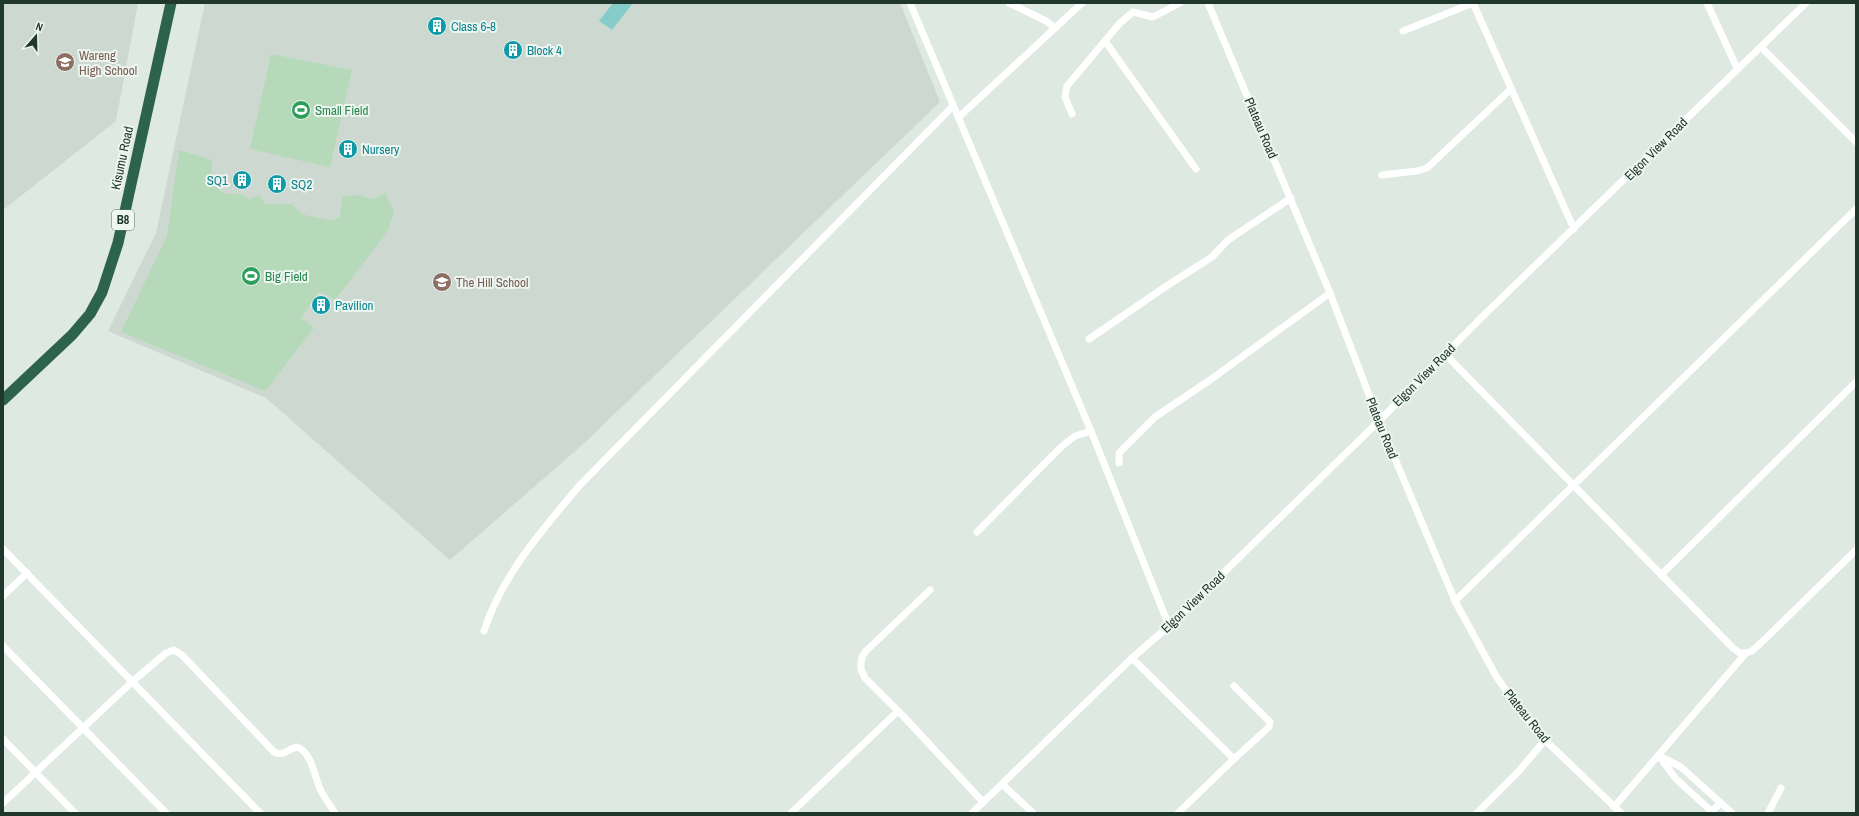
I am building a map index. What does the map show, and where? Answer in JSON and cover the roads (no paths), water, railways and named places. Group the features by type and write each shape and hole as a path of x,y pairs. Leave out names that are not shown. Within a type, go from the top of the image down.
{"highway":[{"name":"Kisumu Road","path":"3,400 72,335 90,314 102,292 118,243 171,3"}],"street":[{"path":"910,3 1091,431 1169,626"},
{"path":"1009,3 1046,21 1055,28"},
{"path":"958,117 1082,3"},
{"path":"1072,114 1065,97 1067,86 1120,23 1133,12 1153,16 1180,3"},
{"name":"Plateau Road","path":"1208,3 1330,293 1378,421 1455,601 1496,676 1521,712 1545,740 1621,813"},
{"path":"1403,31 1473,3 1574,229"},
{"path":"1708,3 1737,68"},
{"name":"Elgon View Road","path":"972,813 1003,785 1132,658 1169,626 1483,316 1574,229 1737,68 1806,3"},
{"path":"1105,41 1196,169"},
{"path":"1761,47 1856,142"},
{"path":"1382,175 1417,172 1427,168 1511,89"},
{"path":"484,630 490,612 539,533 580,485 953,106"},
{"path":"1089,340 1168,285 1212,258 1228,240 1290,198"},
{"path":"1455,601 1856,209"},
{"path":"1119,463 1119,453 1155,418 1216,376 1330,293"},
{"path":"1445,354 1733,648 1740,653 1752,651 1856,550"},
{"path":"1661,575 1856,382"},
{"path":"977,532 1061,447 1075,436 1091,431"},
{"path":"3,549 260,813"},
{"path":"3,596 27,573"},
{"path":"930,590 862,657 861,669 865,678 898,710 983,802"},
{"path":"3,646 166,813"},
{"path":"3,804 133,681 166,653 177,650 274,752 279,755 284,754 291,748 297,747 303,751 314,768 317,782 322,794 335,813"},
{"path":"1614,807 1746,653"},
{"path":"1132,658 1234,759"},
{"path":"1178,813 1270,725 1268,719 1234,686"},
{"path":"792,813 898,710"},
{"path":"3,739 75,813"},
{"path":"1477,813 1519,770 1545,740"},
{"path":"1659,756 1681,767 1732,813"},
{"path":"1659,756 1676,779 1709,809 1713,810 1721,803"},
{"path":"1003,785 1033,813"},
{"path":"1768,813 1781,788"}],"water":[{"path":"613,3 633,3 612,30 599,21"}],"place":[{"name":"Class 6-8","path":"437,26"},
{"name":"Block 4","path":"513,50"},
{"name":"Wareng High School","path":"65,62"},
{"name":"Small Field","path":"301,110"},
{"name":"Nursery","path":"348,149"},
{"name":"SQ1","path":"242,180"},
{"name":"SQ2","path":"277,184"},
{"name":"Big Field","path":"251,276"},
{"name":"The Hill School","path":"442,282"},
{"name":"Pavilion","path":"321,305"}]}
